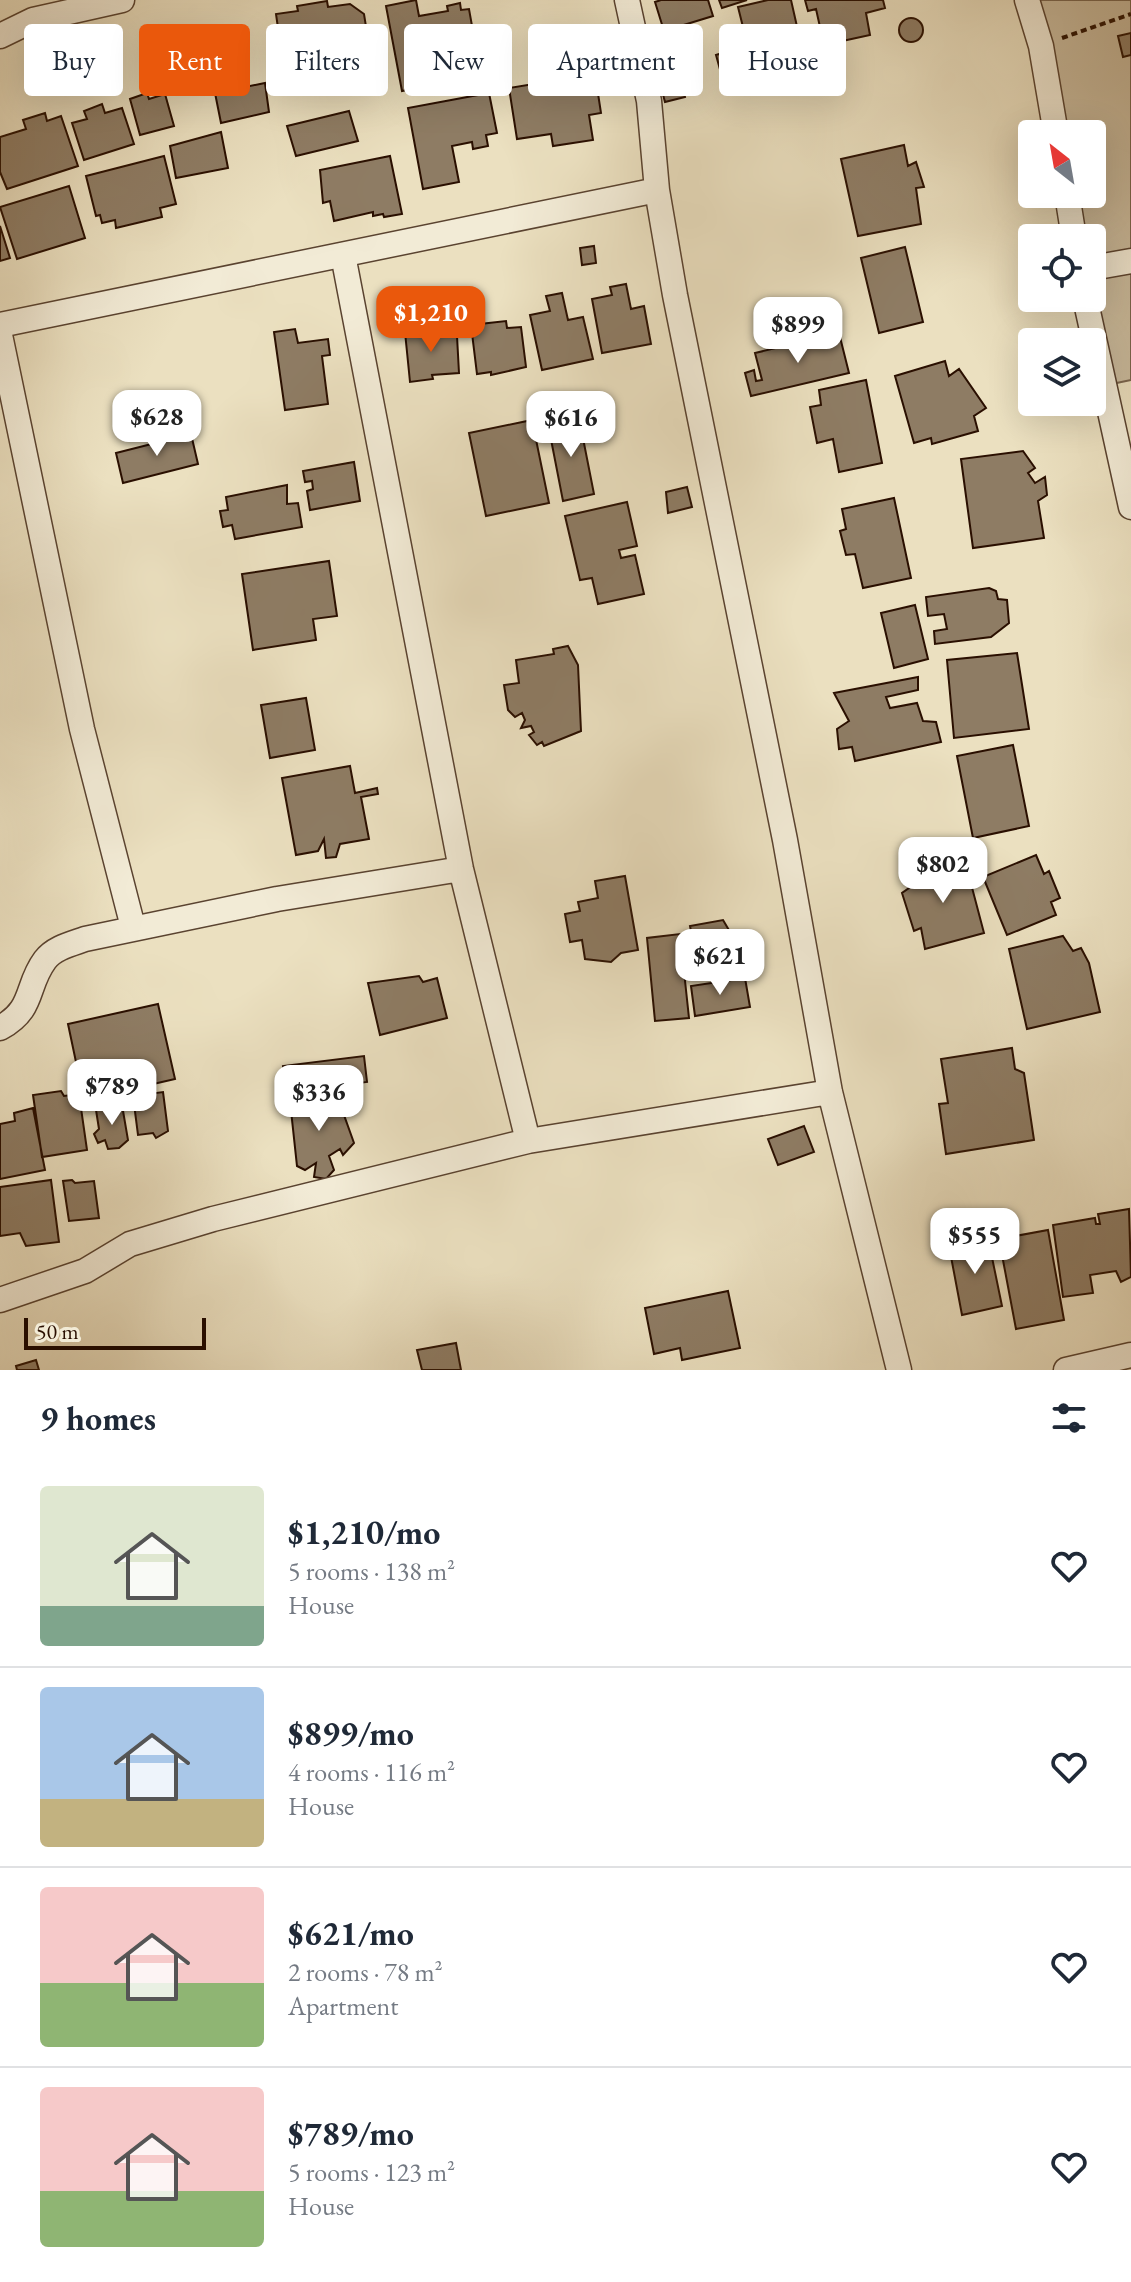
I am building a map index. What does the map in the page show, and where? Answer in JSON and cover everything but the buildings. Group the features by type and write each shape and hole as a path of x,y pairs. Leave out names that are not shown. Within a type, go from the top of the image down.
{"street":[{"path":"0,36 33,20 122,0"},
{"path":"627,0 649,101 657,190 714,497 785,840 830,1092 899,1370"},
{"path":"1027,0 1041,46 1054,120"},
{"path":"0,325 657,190"},
{"path":"343,255 461,869 528,1141"},
{"path":"1106,265 1131,261"},
{"path":"1088,312 1128,479 1131,507"},
{"path":"0,335 82,729 133,927"},
{"path":"0,1028 18,1018 44,960 56,950 133,927 461,869"},
{"path":"0,1300 85,1271 130,1244 199,1223 528,1141 830,1092"},
{"path":"1066,1370 1131,1355"}],"path":[{"path":"1041,46 1131,14"}],"shaded area":[{"path":"1031,0 1131,0 1131,380 1107,385 1106,328 1097,328 1094,312 1106,312 1106,224 1075,224 1072,208 1106,208 1106,120 1054,120"}]}
